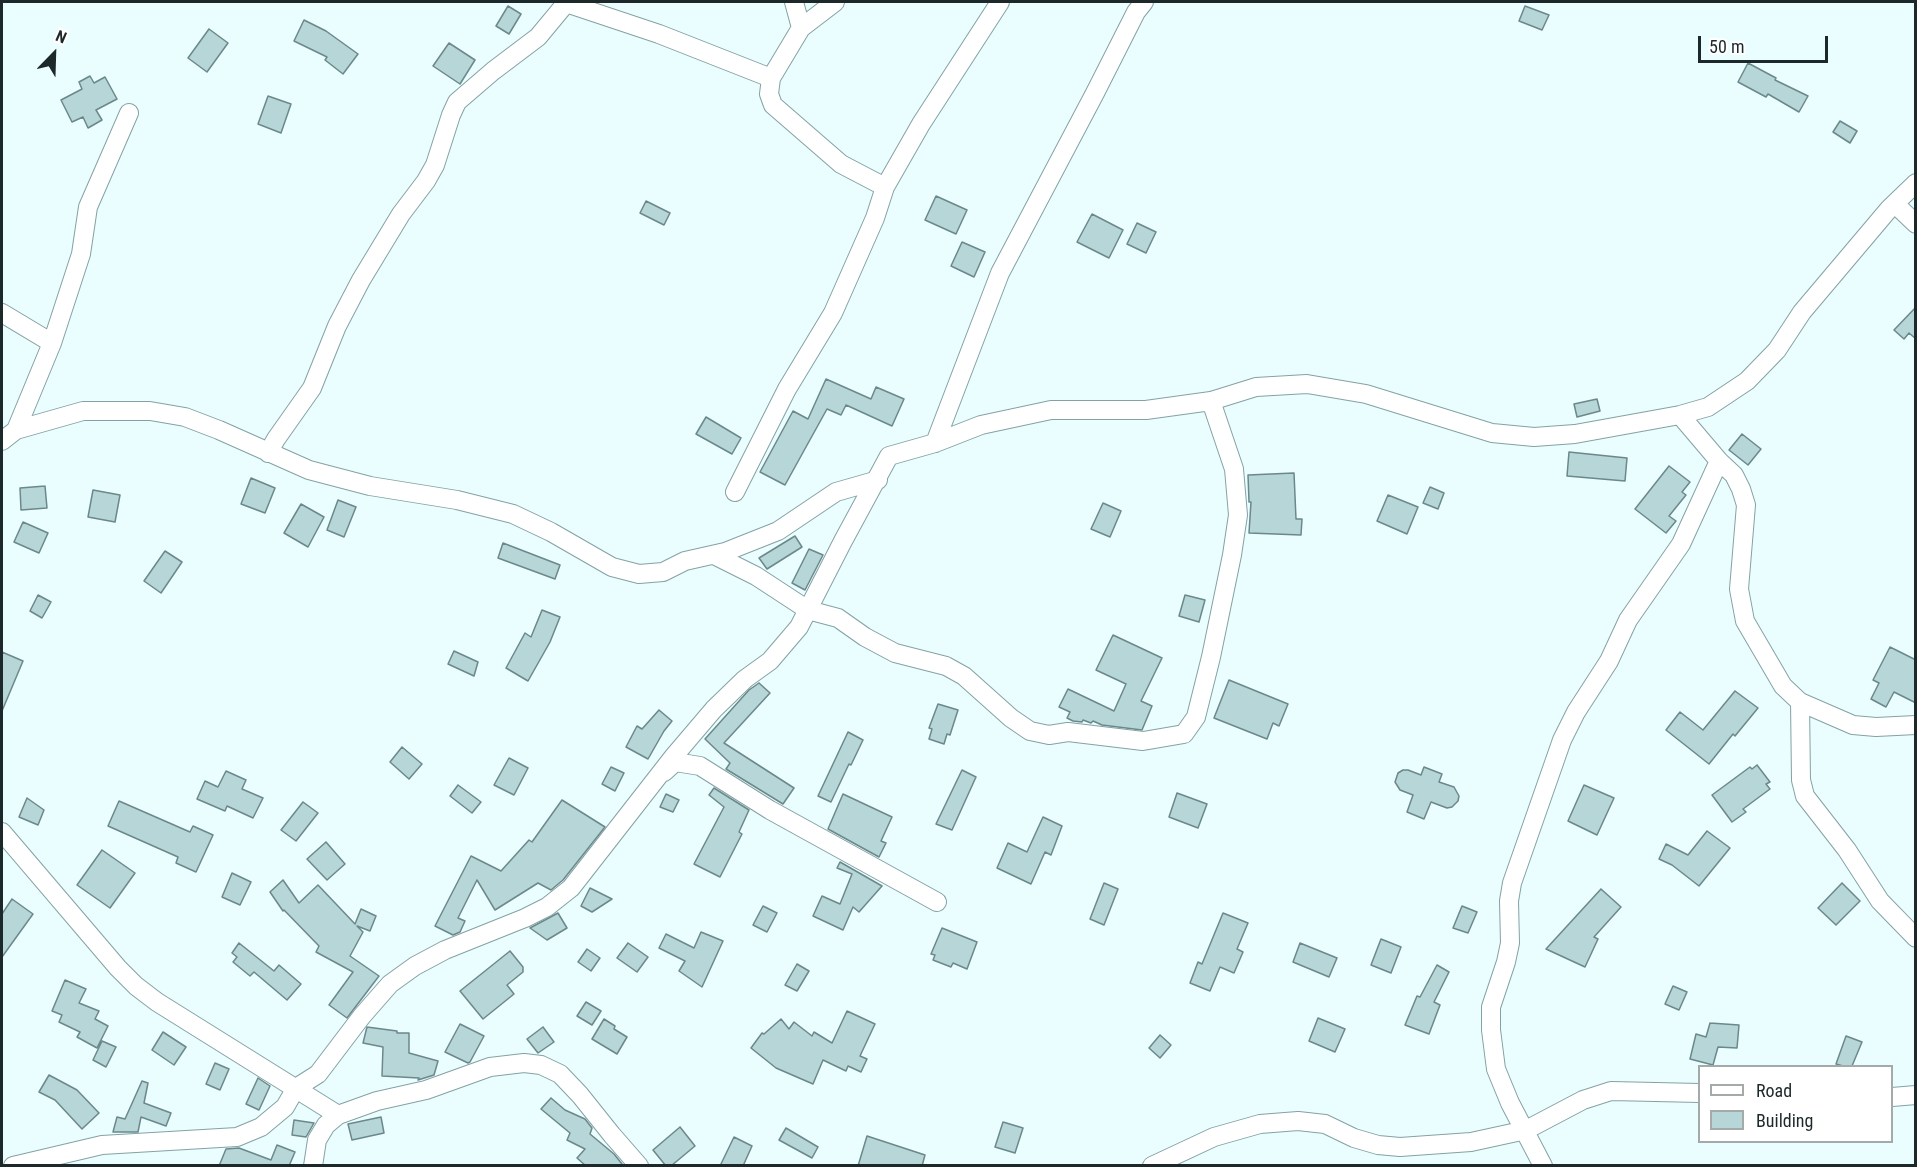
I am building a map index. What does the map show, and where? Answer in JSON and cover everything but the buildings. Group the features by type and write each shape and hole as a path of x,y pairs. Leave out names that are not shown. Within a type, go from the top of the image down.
{"street":[{"path":"268,453 312,388 338,326 361,280 400,214 426,181 435,165 451,114 458,102 493,71 538,37 567,2 659,34 771,78"},
{"path":"794,2 801,28"},
{"path":"835,2 801,28 771,78 769,94 773,105 841,164 885,187"},
{"path":"735,492 787,389 833,312 875,218 885,187 921,124 1000,2"},
{"path":"935,443 1000,273 1136,12 1144,2"},
{"path":"9,435 52,343 81,254 88,207 129,113"},
{"path":"13,1166 102,1145 237,1137 261,1127 285,1107 296,1088 318,1074 390,984 415,966 445,950 547,908 571,888 674,756 714,709 745,679 770,661 799,627 889,456 935,443 981,425 1051,410 1146,410 1211,401 1256,387 1307,384 1366,394 1492,433 1534,437 1575,434 1680,415 1708,407 1747,381 1777,350 1802,312 1894,204 1916,183"},
{"path":"1894,204 1916,224"},
{"path":"2,313 52,343"},
{"path":"714,555 756,576 808,610 838,618 865,637 896,653 946,666 964,676 1011,718 1030,731 1048,735 1068,732 1143,741 1184,734 1196,717 1211,657 1238,514 1234,469 1211,401"},
{"path":"9,435 83,411 150,411 185,417 309,470 370,486 457,500 513,514 551,532 612,567 639,574 663,572 685,561 714,555 778,531 836,492 878,480"},
{"path":"1680,415 1734,475 1746,505 1739,589 1745,621 1783,686 1800,702 1853,725 1876,727 1916,725"},
{"path":"1543,1166 1496,1069 1491,1030 1491,1007 1510,943 1509,901 1512,884 1567,731 1576,712 1608,661 1628,620 1681,544 1719,461"},
{"path":"1800,702 1801,780 1805,796 1847,850 1880,901 1916,938"},
{"path":"659,777 675,762 700,766 770,810 937,902"},
{"path":"2,832 136,986 157,1002 338,1115"},
{"path":"313,1166 317,1140 326,1125 338,1115 377,1101 426,1090 490,1067 524,1063 541,1065 560,1074 639,1166"},
{"path":"1152,1166 1214,1137 1260,1124 1298,1120 1325,1124 1354,1138 1378,1145 1400,1147 1470,1142 1526,1130 1583,1100 1611,1091 1698,1093"},
{"path":"1893,1097 1916,1095"},
{"path":"75,1166 102,1145"}]}
